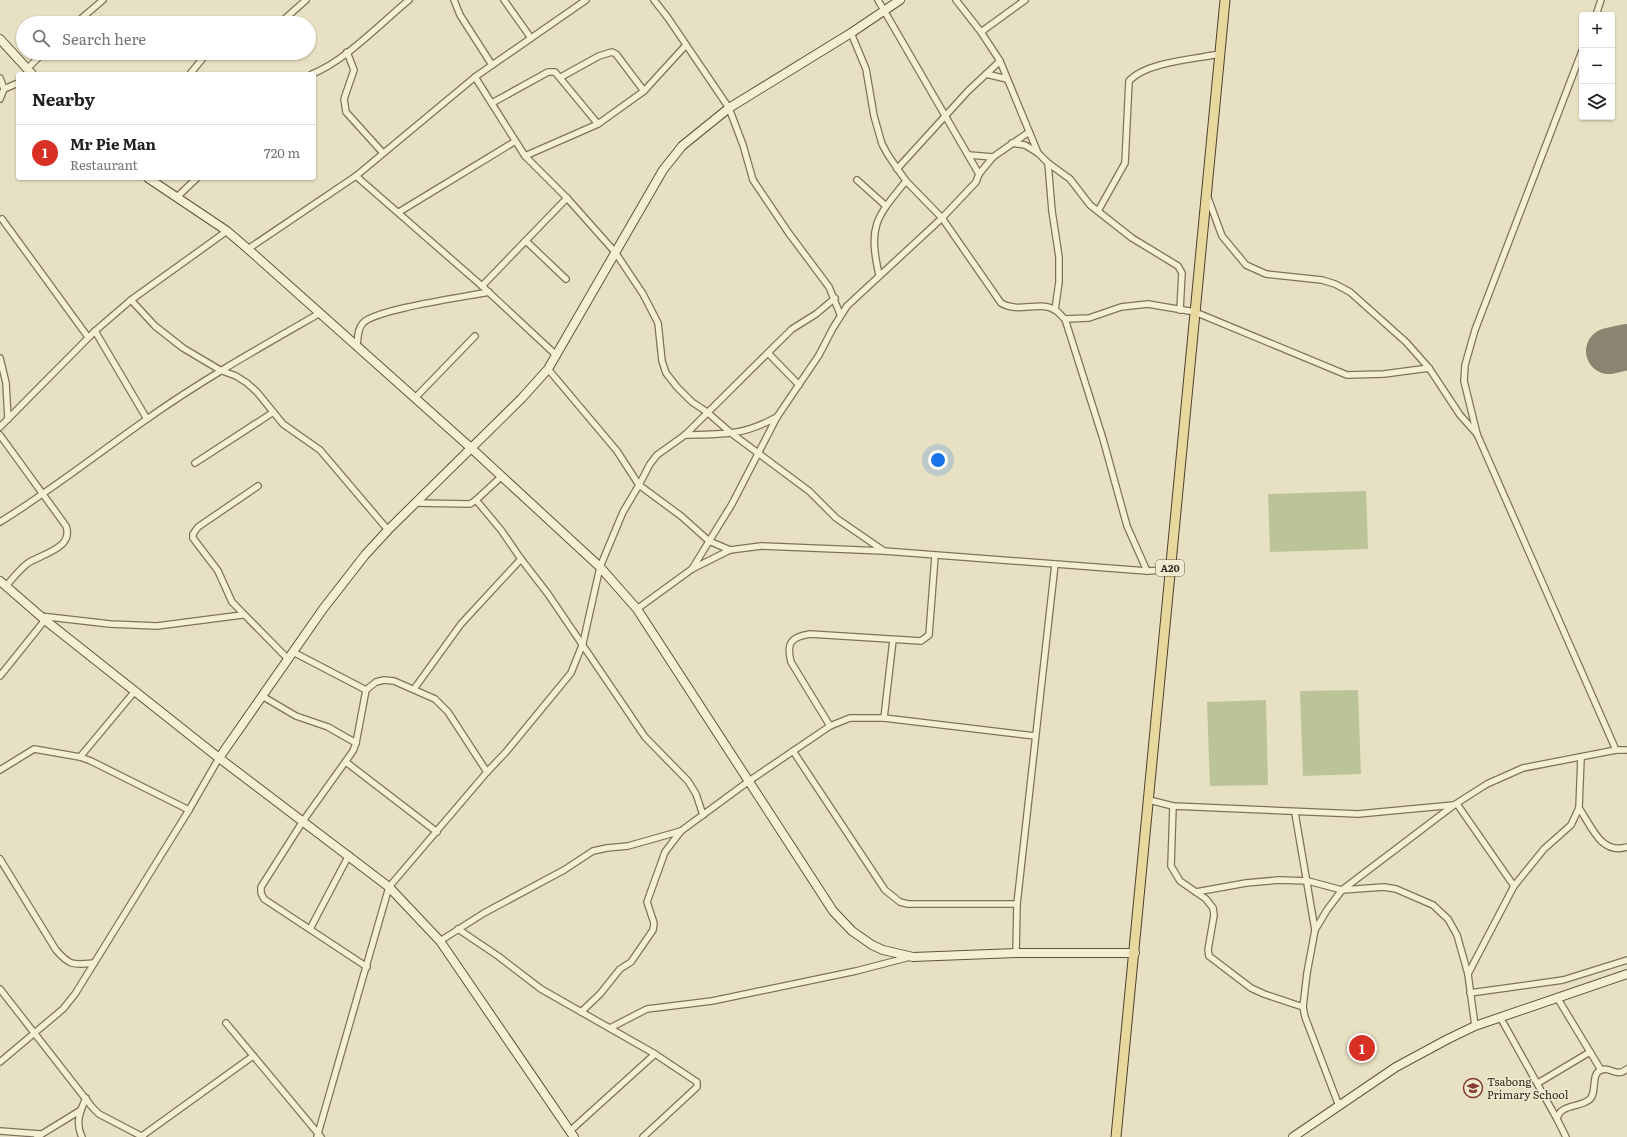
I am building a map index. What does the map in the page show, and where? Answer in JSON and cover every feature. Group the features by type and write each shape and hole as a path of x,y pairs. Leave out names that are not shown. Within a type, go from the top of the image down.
{"main road":[{"name":"A20","path":"1116,1137 1135,953 1148,800 1225,0"}],"street":[{"path":"85,16 104,0"},
{"path":"288,16 306,0"},
{"path":"316,72 329,66 347,52 408,0"},
{"path":"454,0 460,16 492,65"},
{"path":"504,0 531,38"},
{"path":"248,249 356,176 476,77 586,0"},
{"path":"654,0 729,108 743,145 753,180 788,232 829,287 835,298 840,314"},
{"path":"878,0 979,174"},
{"path":"0,1062 64,1009 189,810 219,758 343,583 388,530 522,398 548,369 663,170 682,146 729,108 851,33 900,0"},
{"path":"956,0 981,32 1000,61 1028,132 1038,153"},
{"path":"981,32 1025,0"},
{"path":"1597,12 1601,0"},
{"path":"851,33 866,68 874,116 882,144 906,181 942,218 1001,303 1014,309 1033,307 1055,310 1065,318 1103,439 1127,526 1147,571"},
{"path":"0,39 16,56"},
{"path":"525,156 598,124 644,91 686,45"},
{"path":"347,52 354,70 344,99 346,112 383,153"},
{"path":"561,77 599,56 612,52 616,54 644,91"},
{"path":"1098,212 1124,162 1129,81 1133,77 1153,67 1220,54"},
{"path":"1579,59 1486,300 1465,365 1464,381 1466,395 1477,434 1616,750"},
{"path":"20,60 30,71 38,60"},
{"path":"192,72 201,60"},
{"path":"897,169 945,116 1000,61"},
{"path":"492,103 548,72 555,72 561,77 598,124"},
{"path":"986,74 1007,79"},
{"path":"476,77 514,142 525,156 567,198 615,252 654,312 658,323 662,360 666,373 692,402 707,412 731,434 809,491 836,518 884,551"},
{"path":"0,78 4,89 0,99"},
{"path":"4,89 16,85"},
{"path":"692,569 732,504 777,417 819,356 840,314 858,293 942,218 978,180 979,174 993,157 1028,132"},
{"path":"399,212 514,142"},
{"path":"1012,143 1025,145 1038,153 1048,163 1070,179 1090,205 1098,212 1132,238 1178,266 1182,273 1180,310"},
{"path":"969,155 993,157"},
{"path":"1048,163 1052,211 1059,257 1059,282 1055,310"},
{"path":"356,176 489,292 556,355"},
{"path":"151,180 227,231 248,249 471,448 600,566 637,609 833,911 844,924 865,940 883,950 913,957"},
{"path":"177,197 195,180"},
{"path":"857,180 886,206"},
{"path":"879,275 873,250 876,222 886,206 906,181"},
{"path":"1206,192 1222,236 1246,265 1266,274 1322,280 1335,284 1350,292 1406,342 1429,368 1460,415 1477,434"},
{"path":"482,286 567,198"},
{"path":"2,219 88,337"},
{"path":"0,427 94,331 131,300 227,231"},
{"path":"526,241 566,279"},
{"path":"357,347 358,330 363,323 381,313 489,292"},
{"path":"319,1136 389,887 567,680 583,643 600,566 622,512 650,464 657,455 684,435 792,328 812,317 835,298"},
{"path":"131,300 155,326 183,348 220,370 236,376 247,383 257,392 272,413 283,424 320,450 388,530"},
{"path":"1065,318 1088,318 1133,305 1148,304 1195,312 1347,374 1384,374 1429,368"},
{"path":"0,522 44,495 147,419 220,370 320,313"},
{"path":"94,331 147,419"},
{"path":"415,398 475,336"},
{"path":"768,353 799,385"},
{"path":"0,358 6,383 8,419"},
{"path":"548,369 617,451 639,484 681,516 709,541 730,550"},
{"path":"195,464 272,413"},
{"path":"684,435 731,434 752,429 777,417"},
{"path":"0,435 66,526 67,538 57,548 29,563 3,583 43,618 219,758 389,887 440,941 572,1134 655,1054"},
{"path":"415,503 464,505 476,500 502,476"},
{"path":"258,486 198,527 193,534 195,543 218,572 232,602 242,615 288,659"},
{"path":"476,500 501,530 521,560 548,594 583,643 611,690 645,737 688,781 696,794 703,815"},
{"path":"637,609 692,569 730,550 761,546 884,551 1147,571 1170,570"},
{"path":"830,726 791,662 788,650 791,643 798,636 810,634 921,641 929,635 935,556"},
{"path":"414,689 461,624 521,560"},
{"path":"1016,953 1017,904 1055,564"},
{"path":"43,618 110,624 157,626 242,615"},
{"path":"0,676 43,618"},
{"path":"884,718 893,640"},
{"path":"293,652 366,690"},
{"path":"367,967 264,899 261,893 261,887 303,822 346,762 356,743 366,690 376,682 394,680 443,705 487,772"},
{"path":"80,757 135,691"},
{"path":"262,696 296,716 328,727 356,743"},
{"path":"581,1012 600,994 620,969 631,962 653,930 654,923 647,902 665,852 681,831 749,781 830,726 850,718 884,718 1035,736"},
{"path":"0,770 34,749 80,757 189,810"},
{"path":"1315,930 1327,910 1342,890 1455,804 1487,784 1523,768 1581,758 1616,750 1627,750"},
{"path":"793,751 885,890 893,898 908,904 1017,904"},
{"path":"1468,974 1514,886 1544,849 1566,831 1579,808 1581,758"},
{"path":"346,762 436,832"},
{"path":"1148,800 1173,806 1296,813 1358,814 1455,804"},
{"path":"1455,804 1514,886"},
{"path":"1173,806 1171,866 1180,881 1206,899 1213,908 1214,914 1208,950 1209,956 1251,988 1303,1007"},
{"path":"1579,808 1606,846 1618,850 1627,847"},
{"path":"1296,813 1315,930 1307,972 1303,1007 1305,1017 1339,1106"},
{"path":"440,941 458,929 547,880 593,851 628,846 681,831"},
{"path":"310,930 349,856"},
{"path":"0,859 56,950 64,959 75,965 94,962"},
{"path":"1196,892 1246,883 1279,880 1308,881 1342,890 1384,887 1396,889 1433,905 1448,919 1457,935 1468,974 1475,1026"},
{"path":"458,929 498,956 540,989 655,1054 695,1080 698,1085 643,1137"},
{"path":"610,1028 647,1009 712,1001 856,971 913,957 1016,953 1135,953"},
{"path":"1470,993 1563,980 1627,960"},
{"path":"1292,1137 1396,1067 1475,1026 1626,976"},
{"path":"0,989 99,1114 143,1137 253,1056"},
{"path":"1558,999 1601,1070 1621,1073 1627,1069"},
{"path":"1500,1017 1507,1033 1538,1083 1566,1137"},
{"path":"226,1023 319,1136"},
{"path":"1538,1083 1590,1052"},
{"path":"1557,1119 1562,1110 1579,1105 1591,1098 1597,1074 1601,1070"},
{"path":"82,1137 78,1126 81,1110 86,1098"},
{"path":"0,1131 39,1136 81,1110"}],"green space":[{"path":"1366,491 1368,549 1270,552 1268,494"},
{"path":"1358,690 1361,774 1303,776 1300,691"},
{"path":"1266,700 1268,785 1210,786 1207,702"}],"runway":[{"path":"1609,351 1627,347"}],"place":[{"name":"Mr Pie Man","path":"1362,1048"},
{"name":"Tsabong Primary School","path":"1473,1088"}]}
